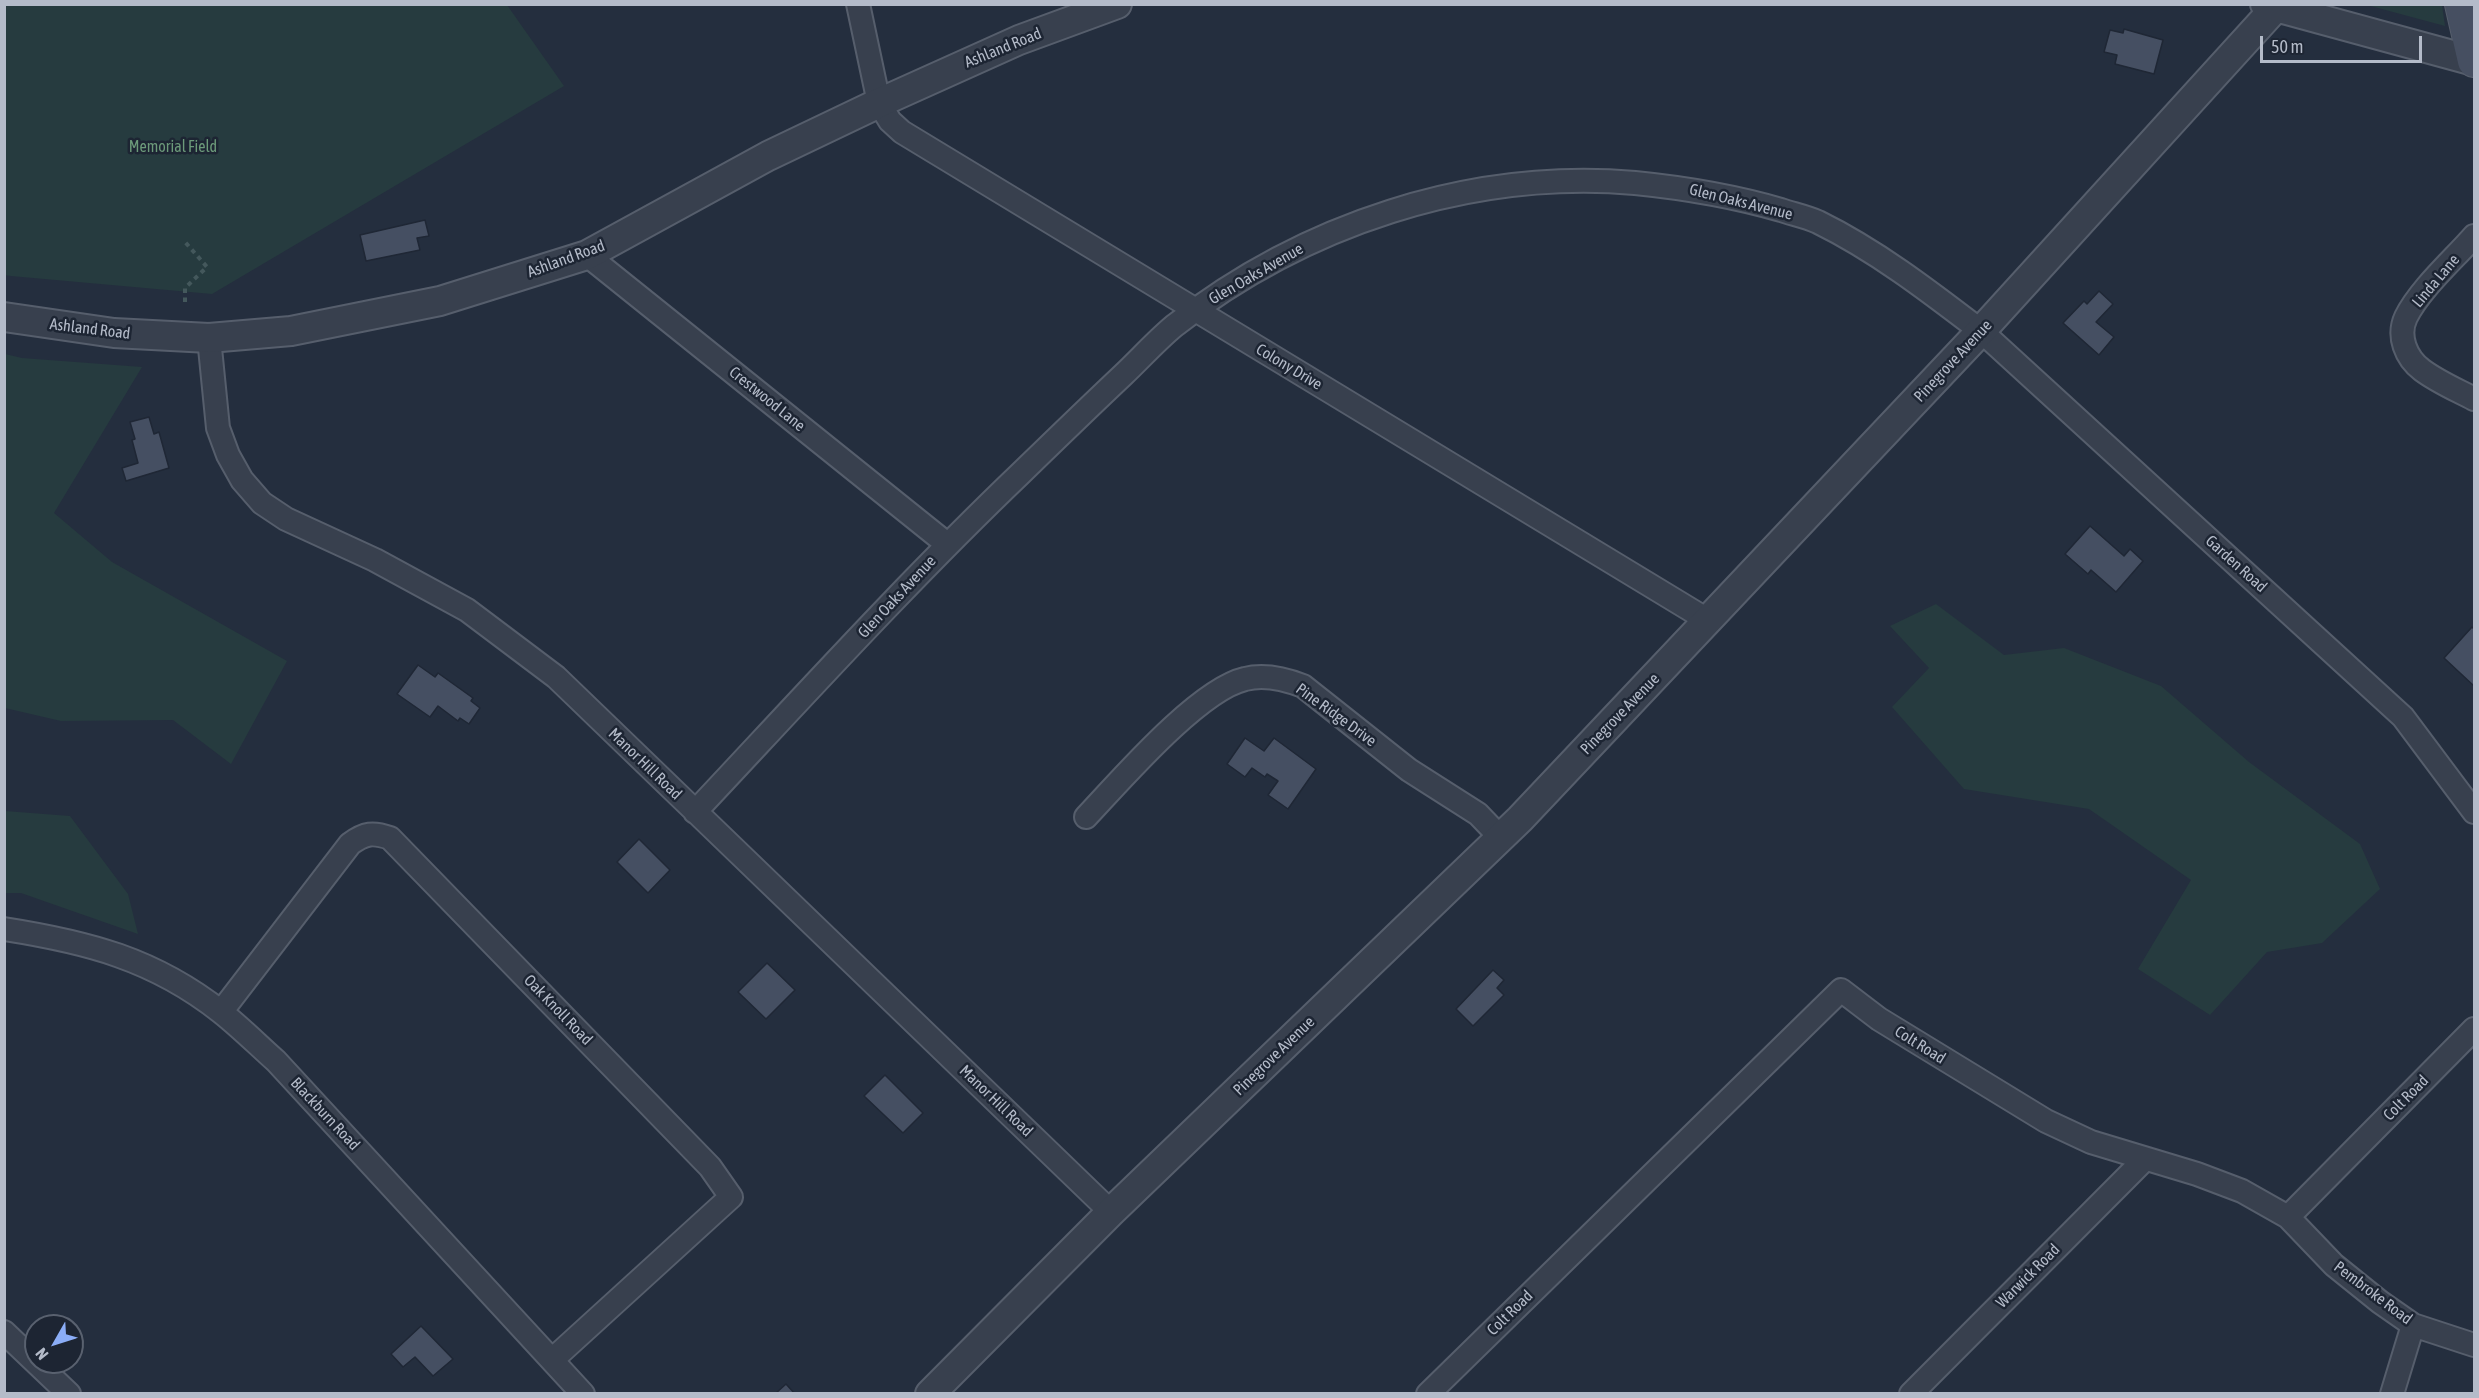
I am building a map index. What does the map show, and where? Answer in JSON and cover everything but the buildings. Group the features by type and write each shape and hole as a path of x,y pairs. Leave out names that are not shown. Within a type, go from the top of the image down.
{"main road":[{"path":"2461,4 2474,61"}],"street":[{"path":"858,4 879,103"},
{"name":"Ashland Road","path":"4,318 114,333 209,338 291,331 440,301 587,255 768,156 879,103 1019,40 1117,4"},
{"path":"2273,5 2474,61"},
{"name":"Pinegrove Avenue","path":"930,1394 1111,1212 1501,838 1981,331 2273,5"},
{"name":"Colony Drive","path":"879,103 890,121 902,132 1708,621"},
{"name":"Glen Oaks Avenue","path":"695,812 947,544 1170,329 1215,295 1275,259 1338,230 1404,207 1472,191 1530,184 1611,181 1681,188 1749,201 1816,221 1871,253 1981,331"},
{"name":"Linda Lane","path":"2475,236 2417,301 2406,318 2402,332 2403,344 2421,370 2475,399"},
{"name":"Crestwood Lane","path":"587,255 947,544"},
{"name":"Garden Road","path":"1981,331 2403,717 2475,812"},
{"name":"Manor Hill Road","path":"209,338 218,428 228,455 242,480 262,503 286,519 375,560 467,610 556,677 1111,1212"},
{"name":"Pine Ridge Drive","path":"1086,817 1186,715 1227,686 1244,679 1257,677 1284,679 1303,687 1409,770 1478,814 1501,838"},
{"name":"Oak Knoll Road","path":"221,1012 350,844 361,835 372,832 390,838 710,1167 731,1197 552,1360"},
{"name":"Blackburn Road","path":"4,929 60,938 116,953 177,982 221,1012 276,1061 583,1394"},
{"name":"Colt Road","path":"1428,1394 1841,990 1879,1019 2046,1121 2091,1142 2197,1174 2242,1191 2288,1217 2475,1029"},
{"name":"Warwick Road","path":"1911,1394 2145,1159"},
{"name":"Pembroke Road","path":"2288,1217 2334,1265 2413,1325 2475,1345"},
{"path":"2392,1394 2413,1325"},
{"path":"4,1332 69,1394"}],"path":[{"path":"185,242 207,267 185,288 185,302"}],"green space":[{"name":"Memorial Field","path":"5,4 507,5 564,86 212,294 4,275"},
{"path":"2367,5 2442,5 2445,26"},
{"path":"5,354 22,358 142,367 54,513 112,562 287,661 231,764 173,720 61,721 5,708"},
{"path":"1936,604 2004,655 2064,648 2161,686 2249,762 2360,844 2380,889 2322,943 2267,952 2210,1015 2138,969 2191,880 2089,809 1964,789 1892,707 1929,668 1890,626"},
{"path":"5,811 70,816 128,894 138,934 21,893 5,893"}]}
